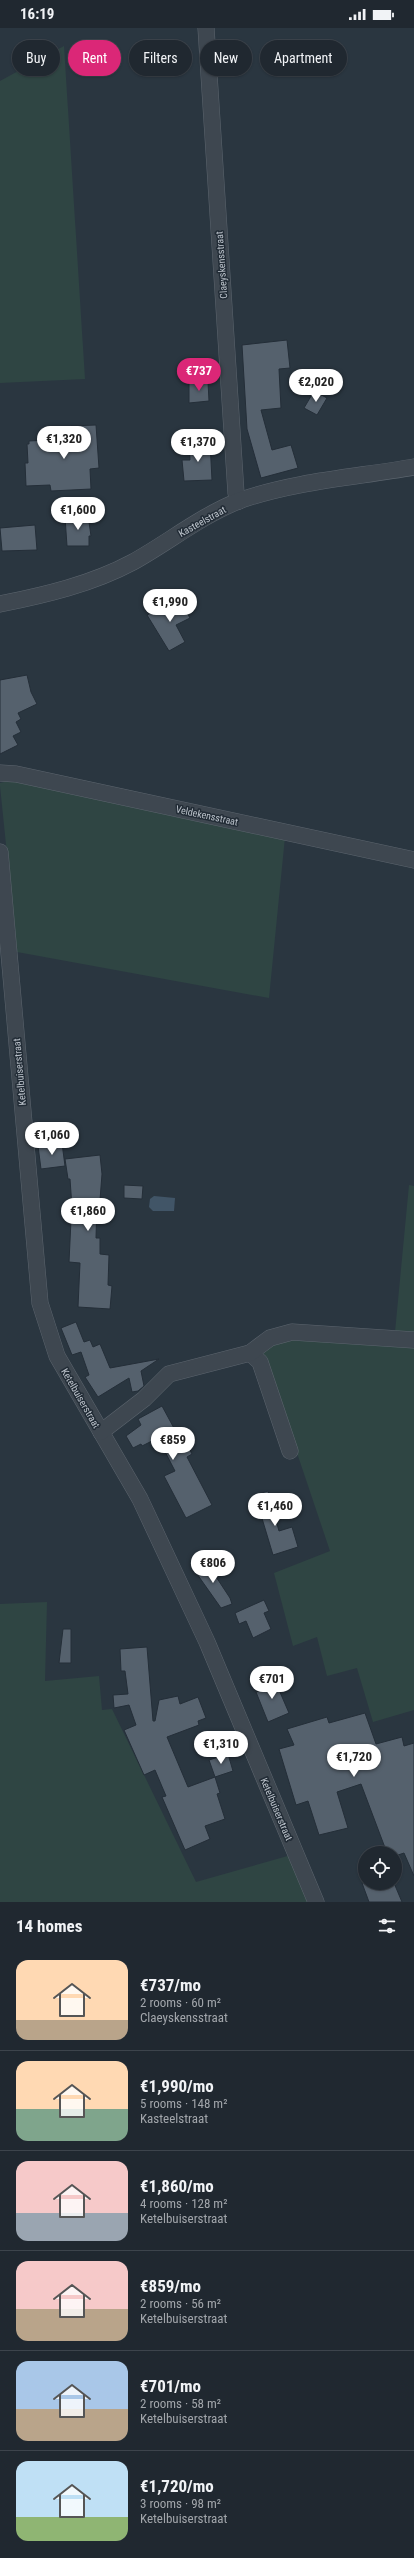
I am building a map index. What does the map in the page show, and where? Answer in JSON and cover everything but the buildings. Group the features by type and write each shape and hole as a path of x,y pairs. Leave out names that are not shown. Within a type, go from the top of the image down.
{"street":[{"name":"Claeyskensstraat","path":"206,28 230,420 236,493 239,501"},
{"name":"Kasteelstraat","path":"0,604 49,594 132,562 189,527 239,501 286,488 414,467"},
{"name":"Veldekensstraat","path":"0,773 16,774 414,860"},
{"name":"Ketelbuiserstraat","path":"0,852 40,1303 57,1356 140,1499 207,1642 316,1902"},
{"path":"101,1432 144,1399 169,1374 250,1353 270,1338 292,1332 414,1340"},
{"path":"250,1353 260,1362 290,1451"}],"green space":[{"path":"64,46 85,379 0,383 0,81 12,74 12,76 60,76 60,48"},
{"path":"12,780 285,837 269,998 17,952 0,786 0,783"},
{"path":"409,1185 414,1186 414,1333 395,1332"},
{"path":"283,1339 414,1347 414,1710 373,1722 357,1668 327,1676 317,1637 293,1646 274,1573 330,1551 262,1349"},
{"path":"47,1602 45,1681 99,1676 102,1710 112,1709 196,1882 291,1855 310,1902 0,1902 0,1604"}],"water":[{"path":"154,1196 175,1198 174,1211 153,1211 149,1207 150,1199"}]}
